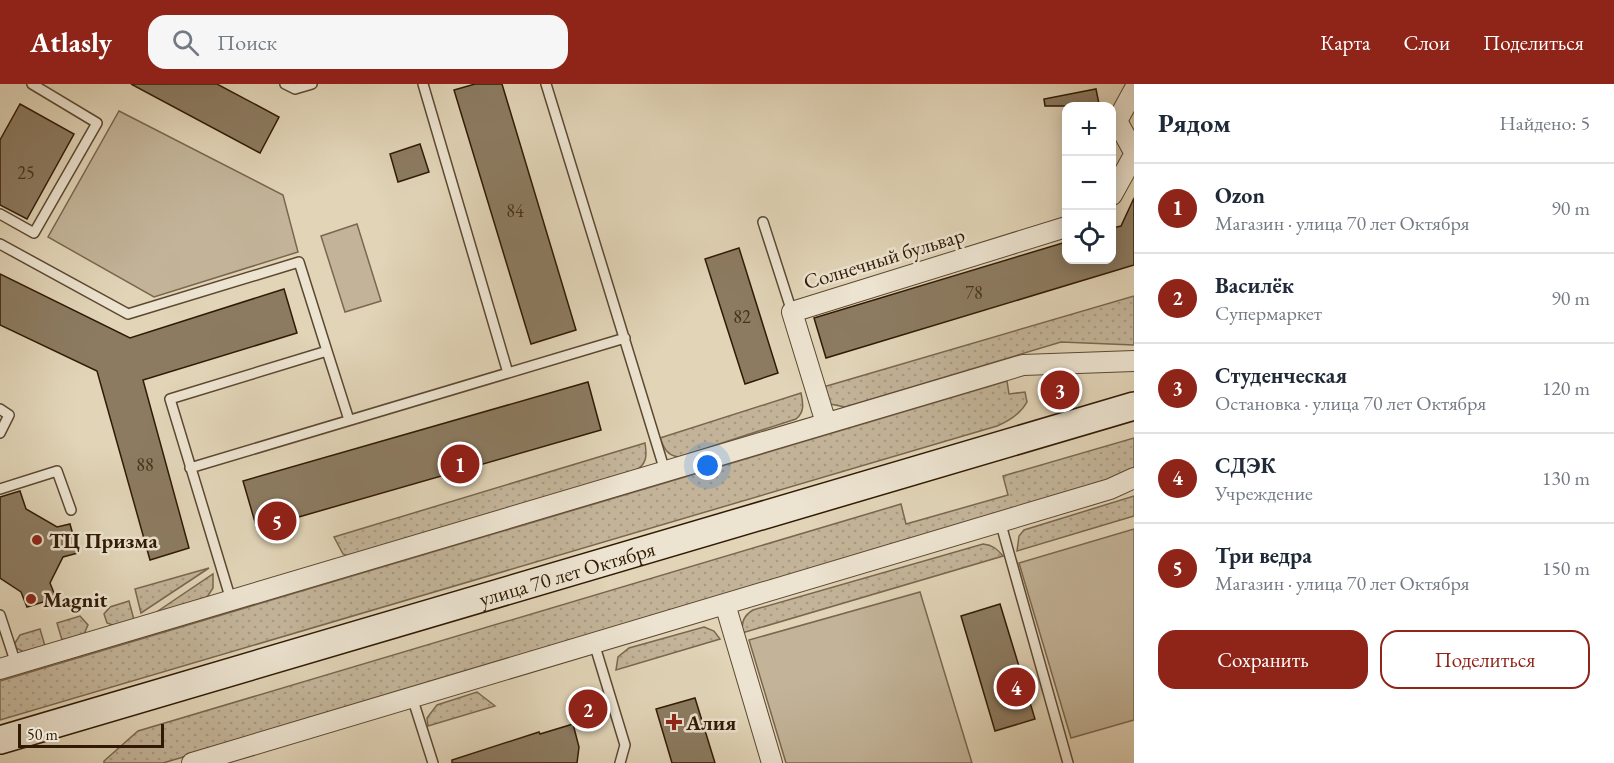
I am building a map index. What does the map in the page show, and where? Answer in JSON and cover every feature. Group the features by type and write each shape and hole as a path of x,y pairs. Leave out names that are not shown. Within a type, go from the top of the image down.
{"main road":[{"name":"улица 70 лет Октября","path":"0,740 1134,406"}],"street":[{"path":"1116,188 1134,154 1117,121 1134,90"},
{"name":"Солнечный бульвар","path":"826,423 792,312 1062,228"},
{"path":"8,667 1023,365 1134,361"},
{"path":"192,763 1110,489 1134,478"},
{"path":"725,604 772,763"}],"lane":[{"path":"0,214 34,233 97,123 32,84"},
{"path":"285,84 295,89 312,84"},
{"path":"423,84 508,373"},
{"path":"546,84 665,471"},
{"path":"763,222 792,312"},
{"path":"0,244 128,314 298,262 350,420"},
{"path":"190,468 625,338"},
{"path":"231,600 170,399 327,351"},
{"path":"0,410 9,415 0,433"},
{"path":"0,489 57,471 71,510"},
{"path":"1000,522 1068,763"},
{"path":"0,615 8,667"},
{"path":"594,643 626,745 620,763"},
{"path":"412,697 432,763"}],"shaded area":[{"path":"119,111 283,195 298,252 154,297 48,237"},
{"path":"357,224 381,301 345,312 321,236"},
{"path":"1134,296 1134,345 1061,342 845,407 830,404 820,388"},
{"path":"1007,381 1009,394 1025,392 1027,402 1014,416 997,426 0,720 0,681"},
{"path":"801,393 802,410 796,419 679,457 669,453 660,438"},
{"path":"1134,438 1134,469 1104,485 163,763 104,763 138,731 901,504 906,524 1008,495 1003,476"},
{"path":"645,443 645,459 636,470 348,556 343,554 334,537"},
{"path":"1134,496 1134,516 1017,551 1019,536 1024,530"},
{"path":"1134,529 1134,720 1071,738 1019,563"},
{"path":"983,544 995,548 1003,556 742,633 744,620 753,610"},
{"path":"209,568 141,613 135,589"},
{"path":"213,574 213,588 207,597 152,615"},
{"path":"920,592 972,763 786,763 749,640"},
{"path":"129,601 134,620 115,626 107,623 104,614 110,607"},
{"path":"80,616 88,625 84,634 62,640 57,623"},
{"path":"704,627 714,631 720,639 616,670 618,657 629,648"},
{"path":"40,629 45,646 24,652 16,648 15,643 20,635"},
{"path":"477,692 495,706 428,726 427,718 437,705"}],"building":[{"path":"131,84 217,84 279,117 260,153"},
{"path":"475,84 502,84 576,330 531,344 454,90"},
{"path":"1096,89 1099,102 1062,102 1062,106 1045,106 1044,99"},
{"path":"20,104 74,134 27,219 0,205 0,140"},
{"path":"420,144 429,172 398,182 390,154"},
{"path":"1134,198 1134,265 826,358 814,318 1062,243 1062,264 1116,264 1116,227 1121,226"},
{"path":"739,248 778,373 745,384 705,259"},
{"path":"0,274 130,338 284,289 297,333 143,380 189,548 150,560 97,371 0,325"},
{"path":"588,382 601,430 257,529 243,481"},
{"name":"ТЦ Призма","path":"20,491 26,509 57,527 70,524 78,553 63,557 50,583 56,598 27,607 21,592 0,578 0,497"},
{"path":"1000,604 1035,719 995,731 961,616"},
{"path":"602,695 608,713 574,723 568,705"},
{"path":"695,698 715,763 672,763 656,709"},
{"path":"573,724 579,747 577,763 452,763 452,760 539,732 540,734"}],"place":[{"name":"Студенческая","path":"1060,390"},
{"name":"Ozon","path":"460,464"},
{"name":"Три ведра","path":"277,521"},
{"name":"ТЦ Призма","path":"37,540"},
{"name":"Magnit","path":"31,599"},
{"name":"СДЭК","path":"1016,687"},
{"name":"Василёк","path":"588,709"},
{"name":"Алия","path":"674,722"}]}
